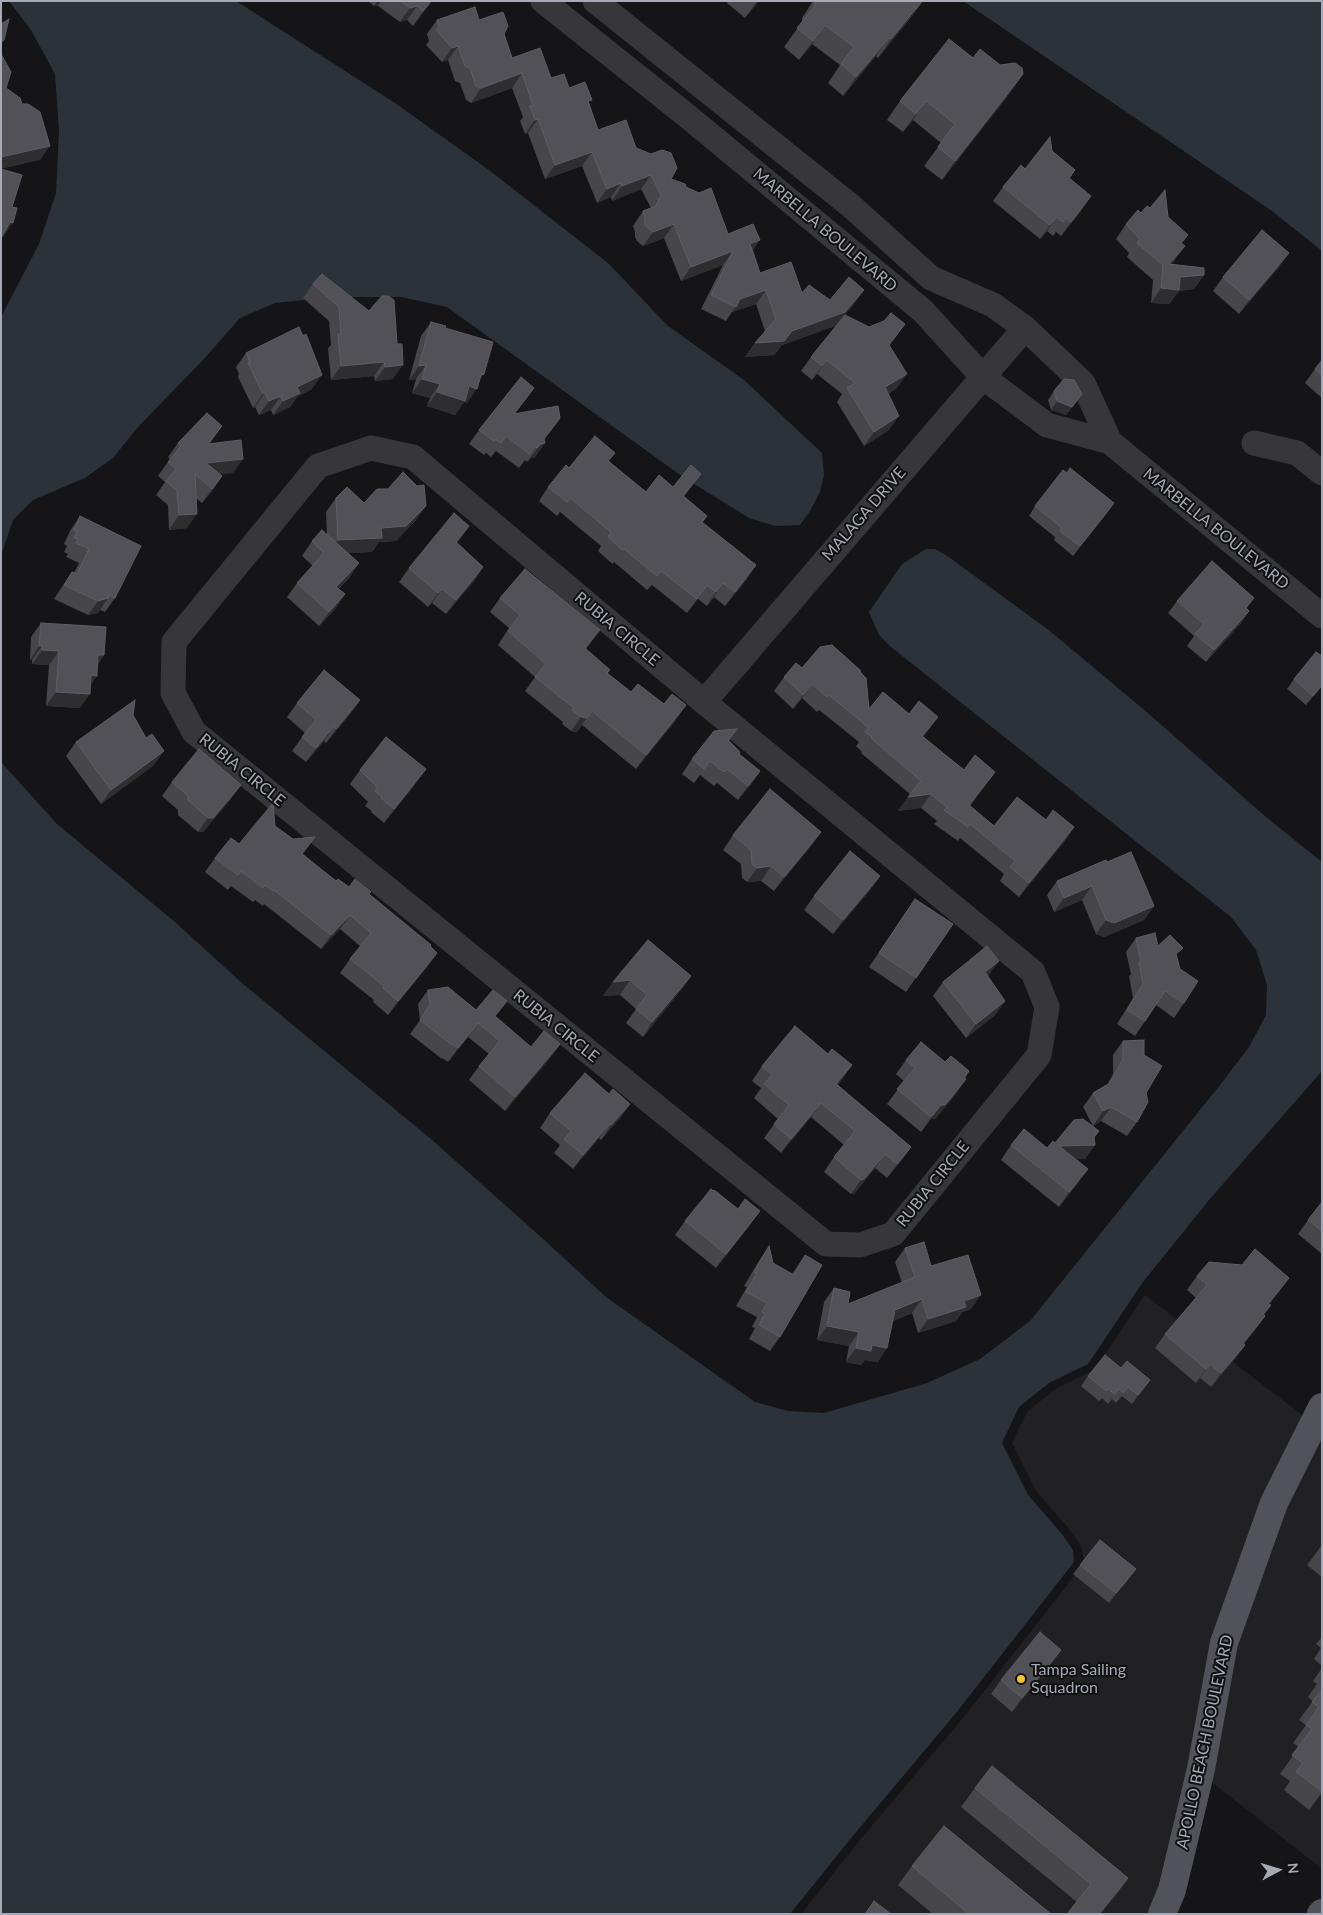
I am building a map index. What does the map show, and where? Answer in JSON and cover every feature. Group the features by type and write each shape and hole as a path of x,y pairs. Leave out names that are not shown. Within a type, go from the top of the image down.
{"main road":[{"name":"APOLLO BEACH BOULEVARD","path":"1162,1914 1172,1890 1201,1769 1224,1644 1274,1503 1322,1407"}],"street":[{"name":"MARBELLA BOULEVARD","path":"543,1 862,259 923,311 983,377 1047,425 1110,442 1322,616"},
{"name":"MARBELLA BOULEVARD","path":"595,1 851,206 931,278 993,306 1025,328 1082,383 1110,442"},
{"path":"862,259 883,235"},
{"name":"MALAGA DRIVE","path":"704,702 1025,328"},
{"path":"1254,443 1297,453 1322,473"},
{"name":"RUBIA CIRCLE","path":"371,448 413,456 704,702 1033,972 1047,1007 1038,1055 893,1234 860,1245 826,1244 194,732 173,693 174,642 318,466 371,448"}],"shaded area":[{"path":"9,1 236,1 395,103 489,170 608,263 668,326 744,380 822,453 824,475 820,492 810,511 800,525 775,526 749,518 683,477 447,307 401,297 333,297 275,303 240,318 203,360 138,427 113,458 85,478 33,500 13,520 1,556 1,317 39,244 56,193 59,130 55,74 31,30"},
{"path":"963,1 1322,1 1322,251 1272,211"},
{"path":"926,549 935,549 946,555 1050,631 1149,714 1266,817 1322,862 1322,1071 1209,1200 1143,1282 1088,1364 1049,1383 1019,1407 1002,1443 1028,1495 1062,1534 1073,1550 1074,1562 956,1713 790,1914 1,1914 1,762 57,824 175,922 242,983 431,1139 606,1297 755,1402 788,1411 824,1413 927,1383 980,1359 1030,1321 1220,1085 1249,1047 1266,1015 1267,985 1256,950 1231,917 891,647 879,635 869,612 902,564"},
{"path":"1145,1295 1305,1417 1190,1766 1158,1896 1151,1914 801,1914 859,1841 963,1718 1082,1566 1084,1561 1081,1546 1036,1491 1012,1443 1027,1412 1054,1390 1094,1370"},
{"path":"1322,1430 1322,1869 1209,1780 1234,1645 1284,1506"}],"building":[{"path":"401,1 431,1 423,11 417,6 410,8"},
{"path":"815,1 922,1 891,39 889,38 856,77 841,64 854,47 825,25 813,41 797,28 815,6"},
{"path":"475,7 479,20 503,12 508,26 504,34 512,58 540,48 551,78 564,74 569,88 585,82 592,100 588,101 598,130 626,120 636,148 651,154 662,150 671,153 677,168 671,179 685,184 686,187 699,193 711,188 728,234 753,224 760,240 750,244 760,273 791,262 802,293 809,285 830,300 849,277 864,290 845,312 792,331 784,341 755,343 776,319 766,290 740,299 736,307 711,295 733,251 691,267 674,224 653,232 647,227 643,211 656,206 661,195 651,175 622,186 621,183 607,189 592,152 555,165 538,119 535,120 530,106 533,105 522,73 481,88 476,86 470,68 465,66 458,46 452,48 436,30 439,27 437,20"},
{"path":"9,19 4,40 1,42 1,24"},
{"path":"949,39 973,58 980,49 1000,65 1015,63 1022,68 1023,74 955,161 938,147 955,124 926,101 916,114 900,101"},
{"path":"1,54 11,72 6,88 20,98 22,104 28,104 40,112 50,146 1,157"},
{"path":"1050,137 1052,151 1075,170 1069,178 1091,196 1071,222 1066,218 1063,222 1057,217 1050,225 1003,187 1021,165 1025,169"},
{"path":"1,169 22,175 12,207 17,208 13,223 10,222 1,238"},
{"path":"1165,190 1168,217 1188,235 1181,243 1185,246 1169,264 1204,268 1204,275 1180,277 1179,290 1161,288 1163,265 1137,243 1140,239 1126,224 1138,210 1141,213 1147,206 1150,208"},
{"path":"1262,230 1289,253 1249,300 1223,277"},
{"path":"322,274 369,311 382,296 388,296 394,300 397,344 402,344 403,365 385,367 384,362 341,366 338,334 341,334 339,307 313,284"},
{"path":"891,313 905,324 889,345 907,374 885,387 899,416 874,432 847,388 855,383 827,360 822,366 811,357 845,315 869,327 884,321"},
{"path":"431,322 493,342 484,374 481,375 477,389 469,386 465,401 437,392 440,384 422,379 426,365 419,366"},
{"path":"299,327 303,336 306,334 322,375 297,387 300,393 283,401 281,396 269,401 265,393 263,394 248,363 250,362 246,353"},
{"path":"1322,360 1322,375 1315,369"},
{"path":"521,377 534,388 514,414 558,406 560,418 544,439 545,443 537,448 535,446 529,454 506,436 501,443 495,439 494,441 479,430"},
{"path":"1064,379 1074,380 1082,394 1072,407 1057,401 1054,391"},
{"path":"207,413 222,426 208,444 241,440 243,459 206,463 222,476 212,489 195,474 197,514 179,515 177,491 166,481 176,469 168,462 181,446 178,443"},
{"path":"595,436 615,453 608,461 646,492 659,475 673,487 691,465 701,474 683,496 707,516 702,522 756,565 735,592 723,583 716,592 707,585 697,599 661,571 657,576 619,547 608,537 611,532 570,498 567,502 548,487 566,465 569,468"},
{"path":"1070,468 1114,503 1080,546 1060,531 1062,528 1035,506 1063,470 1067,473"},
{"path":"403,472 417,486 424,485 426,506 406,526 381,528 382,538 338,540 336,498 347,487 364,503 377,489 388,489"},
{"path":"454,513 469,526 456,542 483,567 456,600 442,589 438,593 409,568"},
{"path":"80,516 141,546 115,598 109,595 108,598 98,601 64,585 72,572 77,574 89,549 76,543 78,539 74,538 77,532 74,530"},
{"path":"322,530 359,563 336,587 345,594 329,612 297,583 324,553 312,541"},
{"path":"1212,561 1254,598 1246,608 1249,611 1214,650 1195,634 1204,624 1177,601"},
{"path":"525,569 600,630 585,648 610,670 607,673 631,692 638,684 664,704 672,694 686,705 646,755 592,711 587,718 581,717 572,710 574,708 535,677 546,664 508,631 520,615 500,598"},
{"path":"41,623 106,627 104,655 98,655 97,676 91,675 90,694 56,692 59,651 42,650 42,646 39,646"},
{"path":"832,645 860,670 866,678 869,709 883,692 909,714 919,701 938,717 922,736 964,770 975,755 995,772 969,805 994,826 1017,797 1046,820 1053,810 1074,827 1029,883 1010,867 1015,861 970,824 968,827 944,810 947,807 931,794 908,797 921,781 865,732 869,728 829,695 827,697 812,684 803,695 784,677 796,663 802,668 820,647"},
{"path":"1316,652 1322,656 1322,685 1313,696 1294,679"},
{"path":"324,670 360,700 336,729 334,726 316,748 302,737 316,720 297,703"},
{"path":"135,700 133,715 146,738 152,734 164,751 111,790 76,742"},
{"path":"737,729 728,740 740,752 739,754 760,771 748,786 727,769 724,772 710,761 704,769 692,759 714,731"},
{"path":"386,737 426,769 394,809 381,798 375,791 378,788 360,770"},
{"path":"199,749 241,785 213,818 208,818 172,782"},
{"path":"770,789 821,832 784,877 771,866 757,868 752,864 751,850 733,835"},
{"path":"273,803 275,826 293,839 315,837 302,854 336,881 338,879 349,887 355,879 371,892 369,894 431,945 437,953 398,1001 383,988 384,986 350,959 371,933 350,915 331,935 274,890 265,885 263,888 241,871 238,875 215,858 231,838 239,844"},
{"path":"850,851 880,876 843,920 814,896"},
{"path":"1131,852 1154,906 1114,923 1106,920 1092,886 1064,898 1057,881 1106,860 1107,862"},
{"path":"915,899 953,924 916,978 879,953"},
{"path":"1155,933 1158,946 1170,935 1183,948 1176,954 1180,969 1198,981 1184,1003 1165,991 1145,1021 1127,1010 1143,984 1136,938"},
{"path":"648,940 691,976 652,1022 636,1009 647,995 630,980 613,982"},
{"path":"987,946 999,961 985,972 1005,1001 976,1024 943,982"},
{"path":"448,987 476,1010 493,990 507,1001 495,1016 531,1047 544,1031 560,1044 515,1097 479,1066 500,1041 478,1023 458,1048 420,1020 430,1005 428,990"},
{"path":"795,1026 828,1054 832,1049 852,1065 836,1084 911,1147 897,1164 885,1154 864,1179 861,1180 834,1157 855,1131 821,1103 791,1139 774,1124 789,1105 764,1084 772,1075 762,1066"},
{"path":"1144,1040 1144,1055 1162,1066 1146,1093 1148,1102 1137,1122 1111,1107 1103,1111 1093,1093 1110,1083 1123,1059 1123,1041"},
{"path":"921,1042 945,1062 951,1056 969,1071 964,1078 966,1079 945,1105 941,1105 931,1117 897,1089 915,1068 906,1060"},
{"path":"585,1073 609,1094 613,1089 630,1104 611,1125 609,1124 583,1155 564,1139 571,1131 550,1113"},
{"path":"1083,1119 1099,1131 1094,1137 1095,1145 1059,1146 1088,1169 1069,1192 1011,1145 1024,1129 1047,1148 1053,1141 1055,1143 1074,1120"},
{"path":"711,1189 738,1209 745,1199 760,1211 726,1254 685,1221"},
{"path":"1322,1202 1322,1231 1308,1220"},
{"path":"924,1242 931,1266 968,1255 981,1295 964,1301 966,1307 928,1319 922,1299 895,1310 887,1348 872,1345 871,1351 856,1348 859,1332 827,1326 834,1288 850,1292 848,1304 915,1277 905,1248"},
{"path":"769,1246 773,1263 794,1275 805,1255 822,1265 780,1337 759,1325 765,1314 762,1312 767,1303 746,1292 757,1273 754,1272"},
{"path":"1255,1249 1289,1278 1268,1304 1271,1305 1263,1314 1265,1316 1243,1343 1245,1345 1221,1373 1210,1364 1206,1369 1165,1334 1207,1285 1197,1276 1209,1262 1242,1265"},
{"path":"1105,1355 1121,1368 1127,1361 1150,1380 1138,1395 1128,1387 1123,1393 1119,1389 1115,1394 1108,1389 1106,1391 1088,1376"},
{"path":"1100,1540 1136,1569 1116,1593 1080,1565"},
{"name":"Tampa Sailing Squadron","path":"1040,1632 1061,1650 1022,1698 1001,1680"},
{"path":"1322,1690 1322,1791 1296,1772 1303,1763 1292,1755 1312,1729 1306,1725 1319,1707 1312,1702"},
{"path":"992,1766 1128,1878 1099,1914 1067,1914 1091,1884 975,1788"},
{"path":"944,1826 1051,1914 969,1914 912,1866"},
{"path":"874,1901 891,1914 865,1914"}],"place":[{"name":"Tampa Sailing Squadron","path":"1021,1679"}]}
